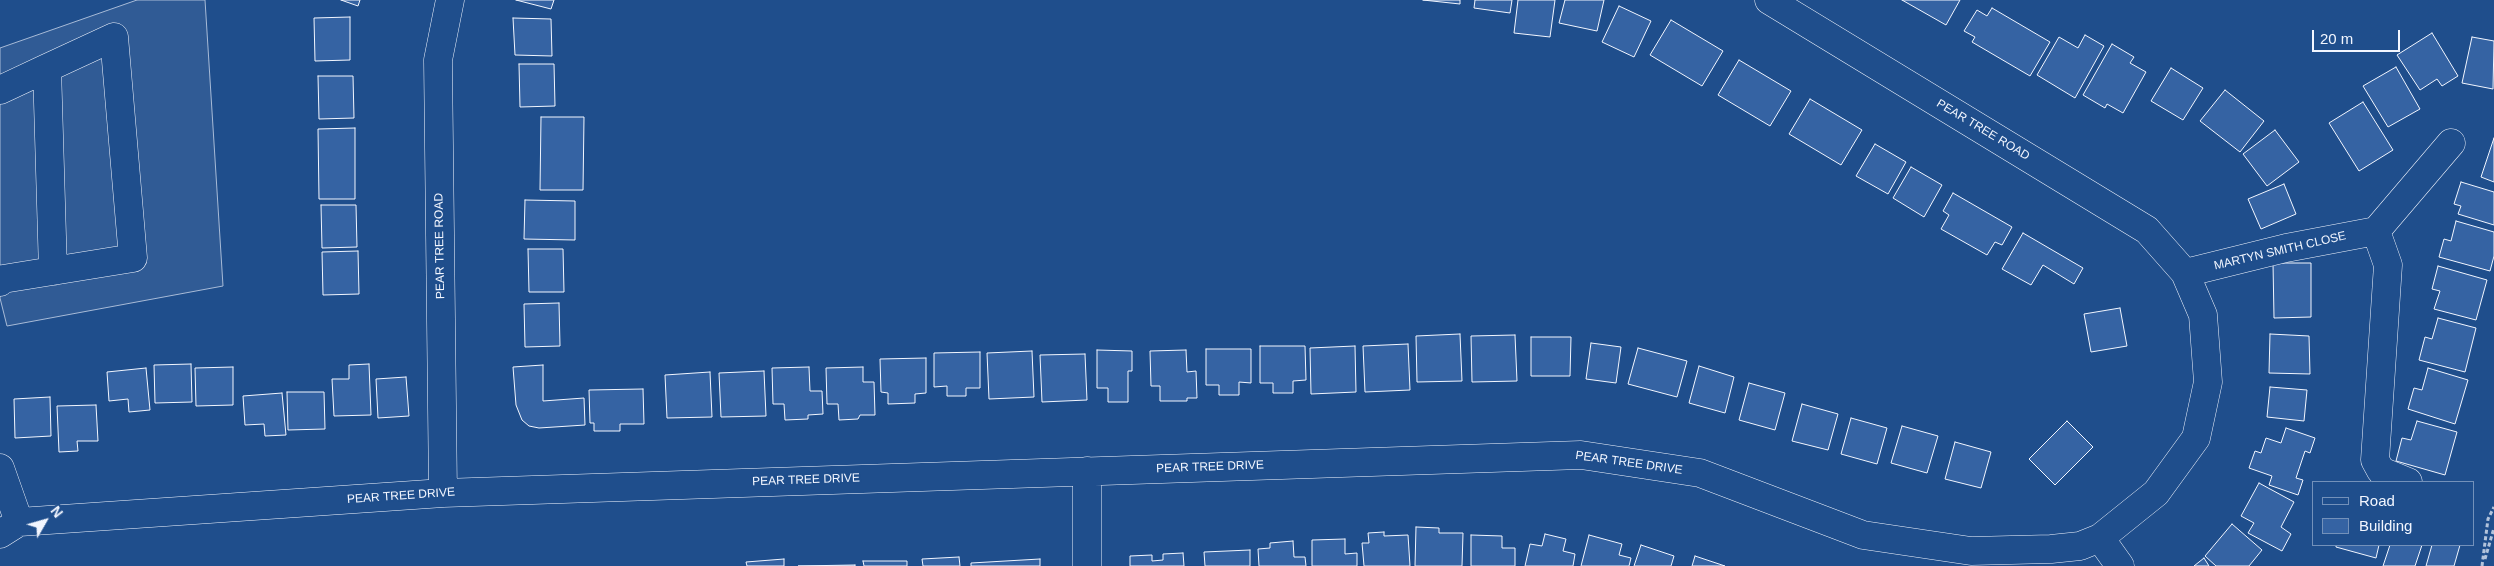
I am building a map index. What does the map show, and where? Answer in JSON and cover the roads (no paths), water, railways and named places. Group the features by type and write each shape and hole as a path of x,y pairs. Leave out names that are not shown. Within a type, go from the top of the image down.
{"street":[{"name":"PEAR TREE ROAD","path":"444,493 438,60 450,0"},
{"name":"PEAR TREE ROAD","path":"1769,0 2147,230 2185,273"},
{"path":"0,90 114,37 133,258 53,271 1,276"},
{"path":"47,68 53,271"},
{"path":"2406,481 2381,471 2375,460 2388,265 2376,230 2451,143"},
{"name":"MARTYN SMITH CLOSE","path":"2185,273 2286,248 2376,230"},
{"name":"PEAR TREE DRIVE","path":"9,528 444,493 1581,455 1700,473 1863,535 1971,551 2051,549 2080,546 2100,538 2156,493 2196,438 2208,382 2203,315 2185,273"},
{"path":"0,468 9,528"},
{"path":"1087,566 1088,471"},
{"path":"2100,538 2120,566"}]}
